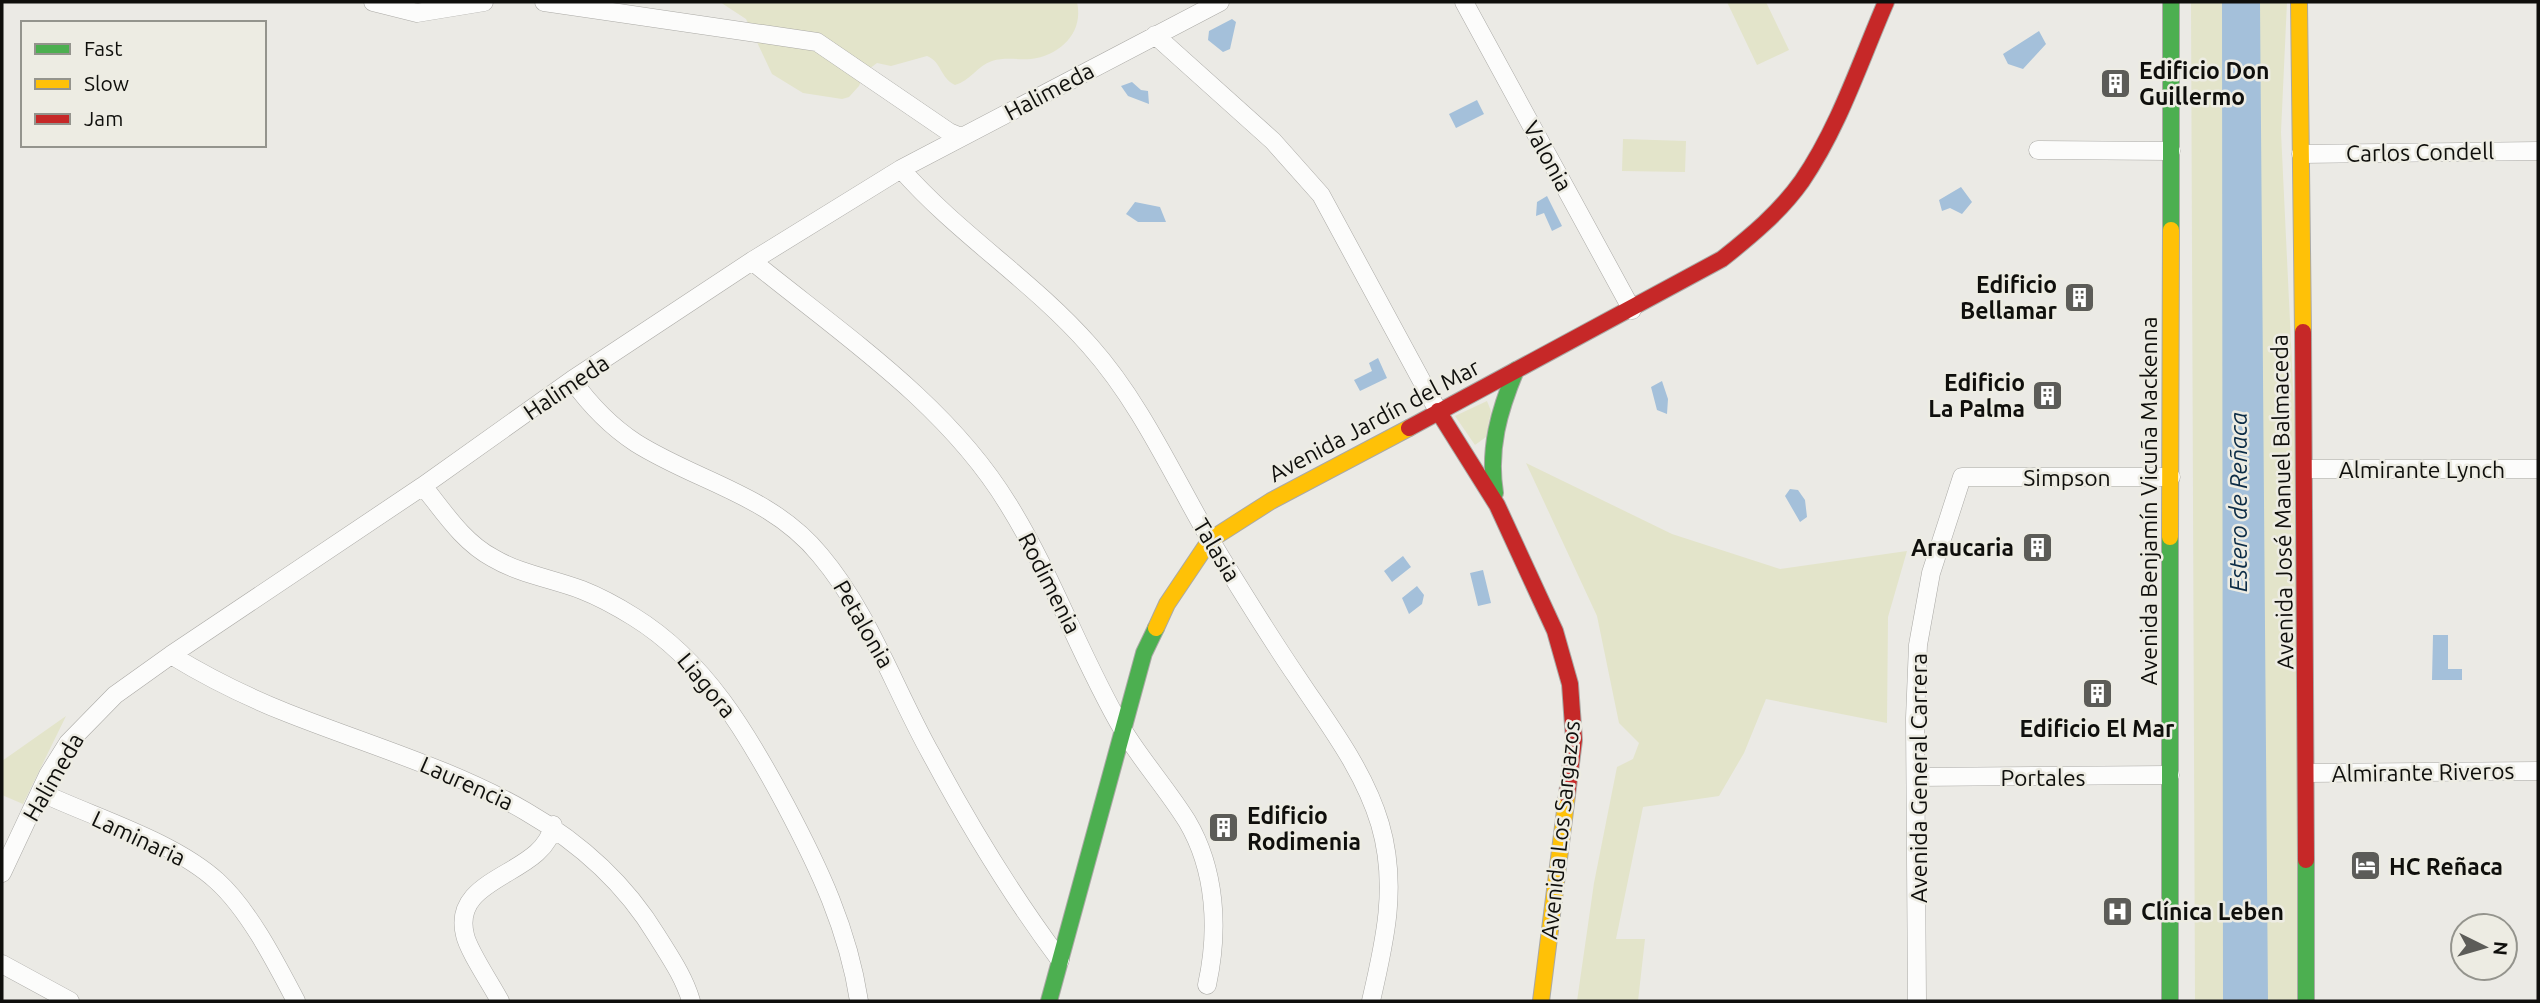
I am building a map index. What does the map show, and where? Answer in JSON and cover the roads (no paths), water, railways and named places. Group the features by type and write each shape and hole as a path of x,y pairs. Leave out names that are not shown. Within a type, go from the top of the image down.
{"street":[{"path":"373,2 417,13 484,2"},
{"path":"544,2 817,42 949,132 961,137"},
{"name":"Halimeda","path":"2,873 58,759 82,726 115,695 423,486 572,380 752,261 901,169 1220,2"},
{"name":"Valonia","path":"1464,2 1632,310"},
{"name":"Avenida Jardín del Mar","path":"1049,1001 1135,680 1155,627 1180,582 1210,540 1271,501 1632,310 1722,258 1761,228 1790,196 1826,142 1886,2"},
{"name":"Avenida Benjamín Vicuña Mackenna","path":"2170,1001 2171,2"},
{"name":"Avenida José Manuel Balmaceda","path":"2299,2 2305,469 2306,1001"},
{"name":"Avenida Los Sargazos","path":"1155,35 1273,141 1321,195 1438,411 1497,505 1555,631 1570,684 1573,712 1568,800 1541,1001"},
{"path":"2038,150 2171,151"},
{"name":"Carlos Condell","path":"2301,154 2538,151"},
{"name":"Talasia","path":"901,169 926,197 1021,277 1090,345 1120,383 1210,540 1364,780 1386,849 1390,901 1388,928 1371,1001"},
{"name":"Rodimenia","path":"752,261 900,382 982,467 1007,502 1049,574 1123,730 1187,822 1202,857 1214,917 1207,985"},
{"name":"Avenida Los Sargazos","path":"1497,505 1490,471 1491,448 1500,409 1516,370"},
{"name":"Petalonia","path":"572,380 602,416 628,437 656,454 751,498 787,522 819,553 886,661 944,776 1027,917 1060,960"},
{"name":"Almirante Lynch","path":"2305,469 2538,469"},
{"name":"Simpson","path":"1962,477 2171,477"},
{"name":"Avenida General Carrera","path":"1917,1001 1915,682 1923,609 1939,541 1962,477"},
{"name":"Liagora","path":"423,486 476,547 508,566 584,591 636,618 678,650 710,684 750,738 821,872 846,940 859,1001"},
{"name":"Laurencia","path":"171,655 271,706 412,758 553,825 605,867 633,899 682,976 691,1001"},
{"name":"Almirante Riveros","path":"2307,773 2538,771"},
{"name":"Portales","path":"1916,777 2170,775"},
{"name":"Laminaria","path":"40,792 164,846 202,868 219,883 248,919 296,1001"},
{"path":"500,1001 466,939 465,912 478,891 541,850 553,825"},
{"path":"2,964 69,1001"}],"water":[{"name":"Estero de Reñaca","path":"2222,2 2260,2 2268,1001 2223,1001"},
{"path":"1232,19 1236,22 1230,49 1223,52 1208,40 1209,31"},
{"path":"2039,31 2046,44 2023,69 2008,64 2003,54"},
{"path":"1132,82 1141,90 1148,91 1149,104 1128,96 1121,86"},
{"path":"1477,100 1484,114 1456,128 1449,114"},
{"path":"1961,187 1972,202 1962,214 1950,208 1942,211 1939,200"},
{"path":"1547,196 1562,226 1552,231 1544,213 1536,216 1537,202"},
{"path":"1135,202 1160,207 1166,222 1138,222 1126,214"},
{"path":"1378,358 1387,378 1360,391 1354,380 1372,371 1369,363"},
{"path":"1662,381 1668,399 1667,414 1657,410 1651,387"},
{"path":"1790,489 1798,490 1805,500 1807,517 1800,522 1785,496"},
{"path":"1403,556 1411,567 1392,582 1384,571"},
{"path":"1483,570 1491,603 1478,606 1470,573"},
{"path":"1417,586 1424,595 1422,604 1409,614 1402,598"},
{"path":"2433,635 2448,635 2448,669 2462,669 2462,680 2432,680"}],"place":[{"name":"Edificio Don Guillermo","path":"2116,83"},
{"name":"Edificio Bellamar","path":"2080,297"},
{"name":"Edificio La Palma","path":"2048,395"},
{"name":"Araucaria","path":"2037,547"},
{"name":"Edificio El Mar","path":"2097,694"},
{"name":"Edificio Rodimenia","path":"1224,828"},
{"name":"HC Reñaca","path":"2366,866"},
{"name":"Clínica Leben","path":"2118,911"}]}
